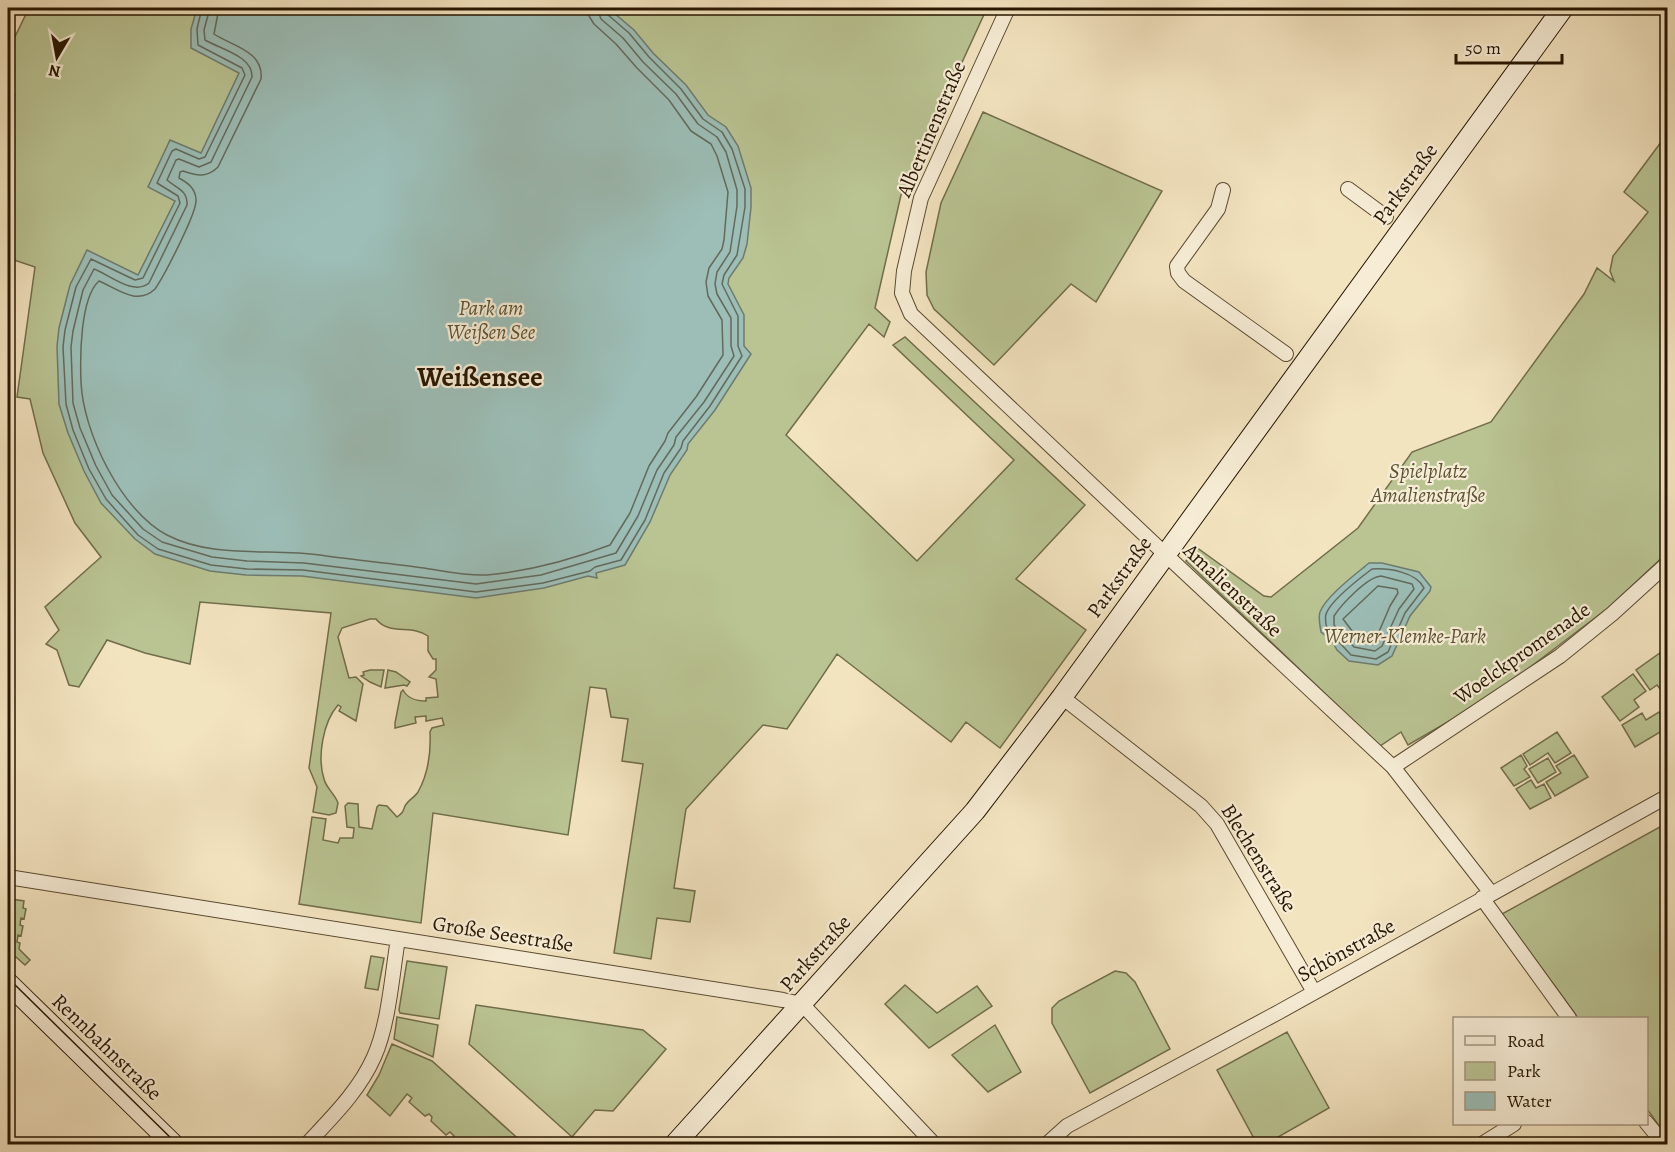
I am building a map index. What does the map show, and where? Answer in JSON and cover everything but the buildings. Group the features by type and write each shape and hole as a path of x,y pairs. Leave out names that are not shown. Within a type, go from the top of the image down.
{"street":[{"name":"Albertinenstraße","path":"904,271 921,198 1008,8"},
{"name":"Parkstraße","path":"675,1144 975,811 1062,697 1563,8"},
{"name":"Parkstraße","path":"1348,189 1386,217"},
{"path":"1223,190 1218,209 1177,266 1178,273 1184,281 1286,354"},
{"name":"Amalienstraße","path":"904,271 902,293 911,314 1393,767 1486,896 1568,1017"},
{"name":"Woelckpromenade","path":"1393,767 1560,656 1612,614 1668,563"},
{"name":"Blechenstraße","path":"1062,697 1201,806 1218,824 1314,992"},
{"name":"Schönstraße","path":"1047,1144 1066,1126 1668,796"},
{"name":"Große Seestraße","path":"8,878 802,1004"},
{"path":"308,1144 356,1090 374,1056 383,1029 398,939"},
{"name":"Rennbahnstraße","path":"8,983 173,1144"},
{"path":"802,1004 934,1144"},
{"path":"1648,1123 1664,1144"},
{"path":"1482,1144 1512,1125"}],"green space":[{"name":"Park am Weißen See","path":"29,8 987,8 901,195 875,308 890,322 884,337 869,324 786,435 917,561 1014,460 893,345 905,337 1085,505 1016,579 1086,630 1000,748 966,722 951,742 837,654 787,729 763,725 686,809 674,888 695,891 690,922 657,918 651,959 614,953 643,764 622,761 628,719 611,717 606,689 590,687 568,835 433,813 421,923 299,904 312,817 326,819 323,840 338,843 340,838 353,838 354,828 347,827 345,806 348,803 358,804 359,827 372,829 379,805 387,806 397,817 418,792 428,763 430,732 432,728 444,725 442,718 426,721 426,716 415,717 416,723 395,728 395,723 403,690 410,697 419,701 438,697 436,679 429,677 436,670 436,659 433,659 428,651 428,636 422,633 387,627 376,619 342,628 338,637 349,678 356,677 363,684 356,721 339,711 341,707 338,705 325,730 321,750 322,770 325,782 338,803 336,813 329,815 313,812 317,787 309,768 331,613 200,602 190,664 145,653 107,640 79,687 69,685 57,650 46,644 59,630 45,607 101,557 75,523 43,453 30,399 17,397 35,267 8,258 8,110 15,95 8,91 8,51"},
{"path":"983,112 1162,191 1096,302 1071,284 994,365 934,309 927,295 926,272 941,203"},
{"path":"1667,134 1667,553 1608,608 1479,704 1408,745 1401,732 1380,746 1186,561 1196,547 1264,596 1271,597 1358,528 1412,452 1491,422 1584,294 1597,268 1614,281 1610,271 1613,256 1648,212 1624,192"},
{"path":"1667,648 1667,690 1663,693 1657,685 1650,690 1636,670"},
{"path":"384,670 381,687 361,676 364,675 363,672"},
{"path":"388,670 396,672 410,682 407,686 385,688"},
{"path":"1633,674 1646,691 1634,700 1639,707 1620,721 1602,697"},
{"path":"1659,712 1667,728 1635,747 1622,725 1642,713 1646,720"},
{"path":"1557,732 1571,753 1555,763 1548,753 1530,765 1523,754"},
{"path":"1521,755 1527,766 1524,769 1530,777 1514,786 1501,768"},
{"path":"1574,755 1588,777 1555,796 1546,782 1561,773 1556,766"},
{"path":"1548,758 1556,772 1538,783 1529,769"},
{"path":"1531,780 1536,788 1544,784 1551,798 1530,809 1516,789"},
{"path":"1667,823 1667,1137 1648,1110 1648,1017 1577,1017 1502,914"},
{"path":"11,899 24,901 23,908 26,909 24,919 21,918 20,925 23,926 17,942 20,943 19,949 30,960 25,965 8,950 8,901"},
{"path":"371,956 384,958 378,990 365,988"},
{"path":"407,961 447,967 439,1019 400,1013"},
{"path":"1115,971 1126,973 1135,982 1170,1049 1090,1093 1052,1023 1052,1008 1059,1001"},
{"path":"905,985 937,1013 977,986 992,1006 929,1048 885,1004"},
{"path":"476,1005 643,1030 666,1049 613,1111 595,1110 572,1137 469,1044"},
{"path":"397,1017 438,1025 433,1057 394,1039"},
{"path":"995,1025 1021,1072 988,1092 952,1055"},
{"path":"1287,1032 1329,1108 1266,1144 1257,1144 1217,1070"},
{"path":"392,1044 432,1061 524,1144 457,1144 452,1140 454,1136 450,1132 446,1135 431,1121 432,1117 429,1114 425,1116 409,1102 412,1098 407,1094 390,1116 367,1095 379,1075"}],"water":[{"path":"197,8 608,8 634,30 653,53 686,85 708,115 726,127 738,146 751,188 747,244 743,258 729,278 728,284 744,315 744,346 751,354 715,410 688,444 687,450 670,475 650,522 625,565 596,573 597,578 588,576 544,588 476,598 302,576 246,575 210,571 155,554 135,539 101,503 84,471 59,404 57,346 59,328 70,285 87,250 138,275 175,201 148,187 170,140 201,153 239,73 191,48 191,29"},
{"path":"1369,563 1382,563 1419,572 1431,587 1410,616 1392,656 1378,665 1349,661 1321,632 1319,622 1320,612 1328,599"}],"tram line":[{"path":"8,978 177,1144"}],"district":[{"name":"Weißensee","path":"480,377"}],"park label":[{"name":"Spielplatz Amalienstraße","path":"1428,483"},
{"name":"Werner-Klemke-Park","path":"1405,636"}]}
